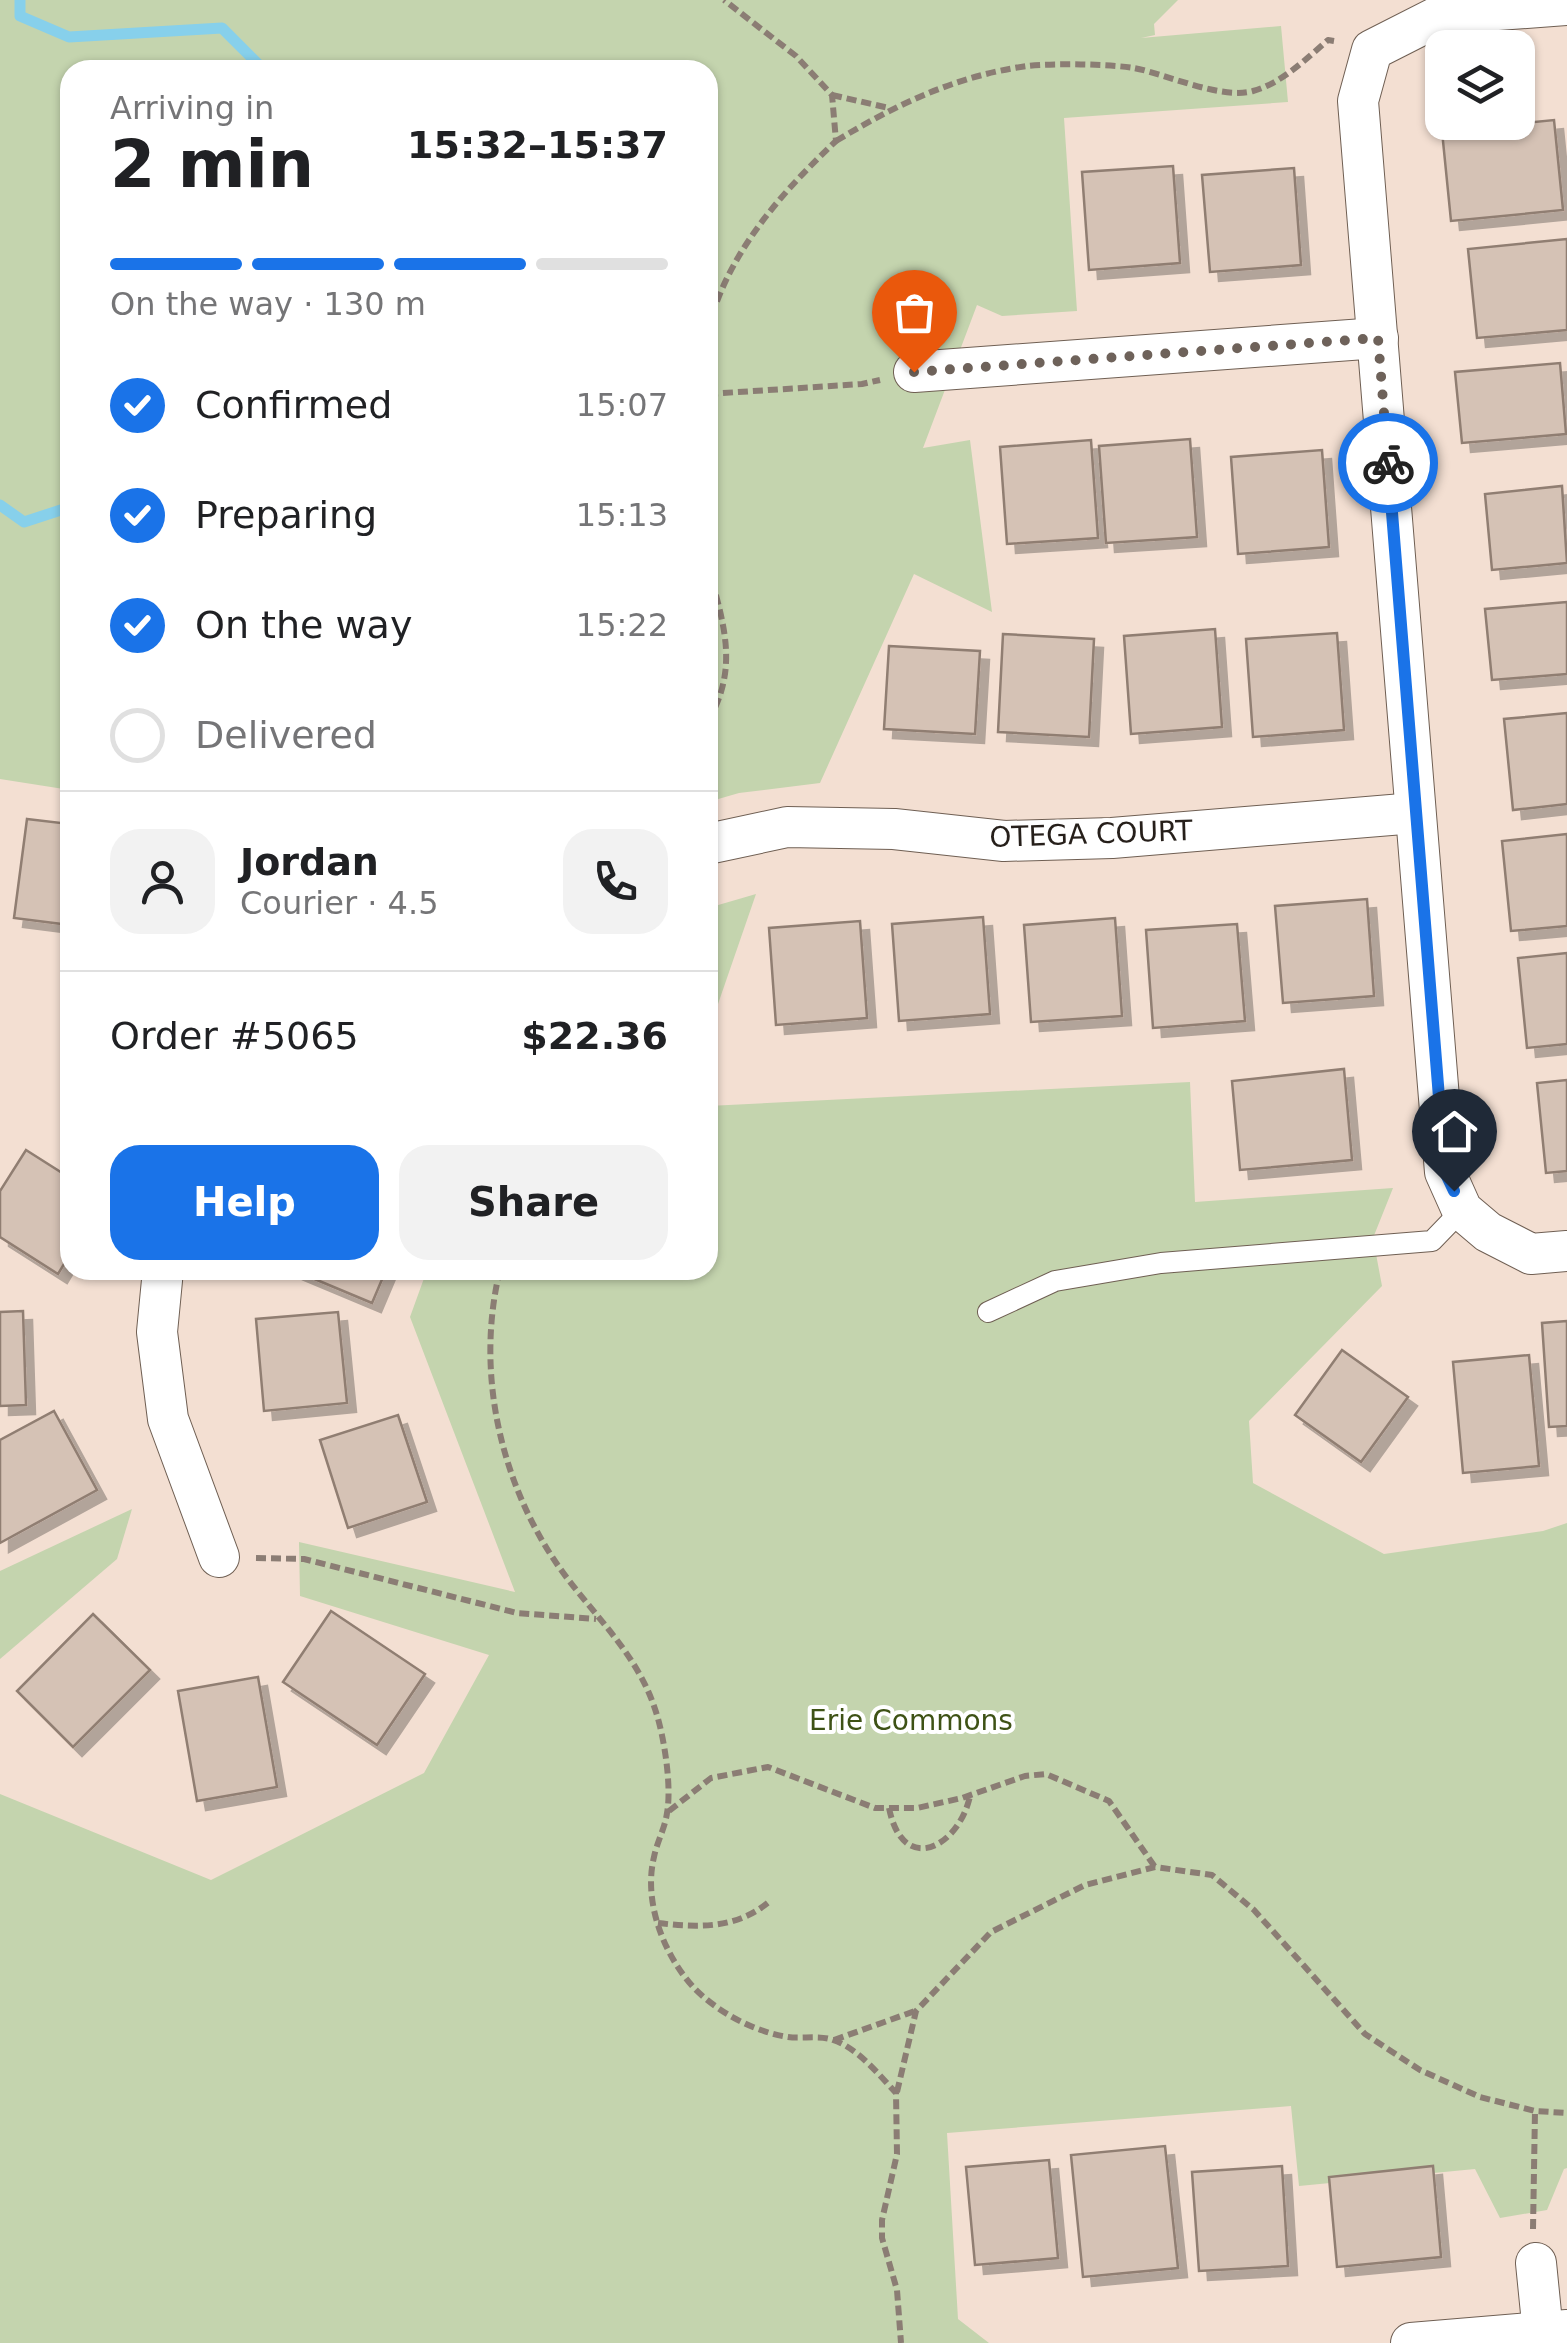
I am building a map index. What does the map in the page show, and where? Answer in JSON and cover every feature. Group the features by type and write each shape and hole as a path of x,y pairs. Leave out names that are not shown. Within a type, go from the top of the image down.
{"street":[{"path":"1567,5 1444,14 1372,50 1358,101 1445,1172 1475,1221 1531,1254 1567,1251"},
{"path":"914,372 1378,338"},
{"name":"OTEGA COURT","path":"718,842 786,827 894,829 1004,842 1112,838 1415,813"},
{"path":"162,1280 156,1332 168,1418 218,1557"},
{"path":"1411,2343 1551,2335 1536,2263"}],"lane":[{"path":"988,1312 1055,1281 1161,1263 1432,1240 1475,1221"}],"path":[{"path":"724,0 796,56 832,96 890,108"},
{"path":"718,299 751,237 836,140 890,108 940,86 1029,66 1132,68 1208,89 1251,92 1291,71 1328,40 1372,50"},
{"path":"832,96 836,140"},
{"path":"718,393 862,384"},
{"path":"718,608 727,663 718,699"},
{"path":"499,1280 491,1332 491,1389 510,1471 525,1510 549,1552 629,1654 655,1709 665,1759 668,1812 653,1860 652,1895 657,1923 674,1960 696,1989 719,2008 766,2032 834,2040 916,2011 991,1932 1085,1885 1155,1867 1212,1875 1254,1910 1365,2034 1420,2070 1480,2097 1567,2113"},
{"path":"304,1559 517,1613 598,1619"},
{"path":"668,1812 710,1778 768,1767 875,1808 917,1808 1025,1776 1046,1774 1109,1801 1155,1867"},
{"path":"889,1808 900,1840 910,1847 927,1848 942,1843 955,1831 966,1815 971,1794"},
{"path":"657,1923 707,1927 756,1913 770,1901"},
{"path":"901,2343 897,2290 882,2238 882,2220 897,2154 896,2094 916,2011"},
{"path":"834,2040 869,2064 896,2094"},
{"path":"1535,2110 1532,2218 1536,2263"}],"green space":[{"path":"0,0 1178,0 1154,24 1155,35 1141,38 1281,26 1288,102 1064,118 1077,311 1002,316 977,305 923,448 970,440 992,612 914,574 820,783 718,799 718,60 60,60 60,788 0,779"},
{"path":"756,894 718,1004 718,905"},
{"name":"Erie Commons","path":"1190,1082 1195,1202 1393,1188 1373,1238 1382,1286 1249,1421 1253,1483 1384,1554 1543,1531 1567,1523 1567,2168 1547,2210 1500,2218 1475,2169 1299,2186 1291,2106 947,2133 958,2319 989,2343 0,2343 0,1794 211,1880 424,1773 489,1655 300,1596 299,1542 515,1592 410,1317 423,1280 718,1280 718,1106"},
{"path":"132,1509 117,1559 0,1659 0,1571"}],"building":[{"path":"1554,120 1563,210 1451,221 1443,140 1535,140 1535,122"},
{"path":"1173,166 1180,263 1089,270 1082,172"},
{"path":"1294,168 1301,265 1210,272 1202,175"},
{"path":"1567,239 1567,330 1477,338 1468,249"},
{"path":"1560,363 1566,434 1462,443 1455,372"},
{"path":"1190,439 1197,537 1106,543 1099,446"},
{"path":"1091,440 1098,538 1007,544 1000,447"},
{"path":"1322,450 1329,547 1238,554 1231,457"},
{"path":"1562,486 1567,563 1492,570 1485,494"},
{"path":"1567,602 1567,674 1492,680 1485,609"},
{"path":"1215,629 1222,727 1131,734 1124,636"},
{"path":"1337,633 1344,730 1253,737 1246,639"},
{"path":"1003,634 1094,639 1089,737 998,732"},
{"path":"889,646 980,651 975,734 884,729"},
{"path":"1567,713 1567,804 1513,810 1504,719"},
{"path":"27,819 60,823 60,924 14,918"},
{"path":"1567,834 1567,926 1511,931 1502,841"},
{"path":"1367,899 1374,996 1283,1003 1275,906"},
{"path":"983,917 990,1014 899,1021 892,924"},
{"path":"1115,918 1122,1016 1031,1022 1024,925"},
{"path":"860,921 867,1018 776,1025 769,928"},
{"path":"1237,924 1245,1021 1153,1028 1146,930"},
{"path":"1567,953 1567,1044 1527,1048 1518,958"},
{"path":"1344,1069 1352,1160 1240,1170 1232,1081"},
{"path":"1567,1080 1567,1171 1546,1173 1537,1083"},
{"path":"26,1150 60,1172 58,1274 0,1237 0,1191"},
{"path":"317,1280 382,1280 372,1303"},
{"path":"23,1311 26,1405 0,1406 0,1312"},
{"path":"338,1312 347,1403 264,1411 256,1319"},
{"path":"1567,1321 1567,1426 1549,1427 1542,1323"},
{"path":"1342,1350 1408,1397 1361,1462 1295,1415"},
{"path":"1529,1355 1539,1466 1463,1473 1453,1362"},
{"path":"54,1411 97,1490 0,1543 0,1440"},
{"path":"398,1415 427,1502 348,1528 320,1440"},
{"path":"331,1611 425,1674 377,1745 283,1682"},
{"path":"93,1614 150,1670 73,1747 17,1691"},
{"path":"258,1677 277,1787 197,1801 178,1691"},
{"path":"1165,2146 1178,2268 1083,2277 1071,2155"},
{"path":"1049,2160 1058,2258 975,2265 966,2167"},
{"path":"1282,2166 1288,2266 1199,2271 1192,2172"},
{"path":"1433,2166 1441,2257 1337,2267 1329,2177"}],"waterway":[{"path":"20,0 20,16 69,37 222,28 254,60"},
{"path":"0,505 24,522 60,510"}],"way so far":[{"path":"914,372 1378,338 1388,463"}],"route":[{"path":"1388,463 1445,1172 1454,1191"}]}
